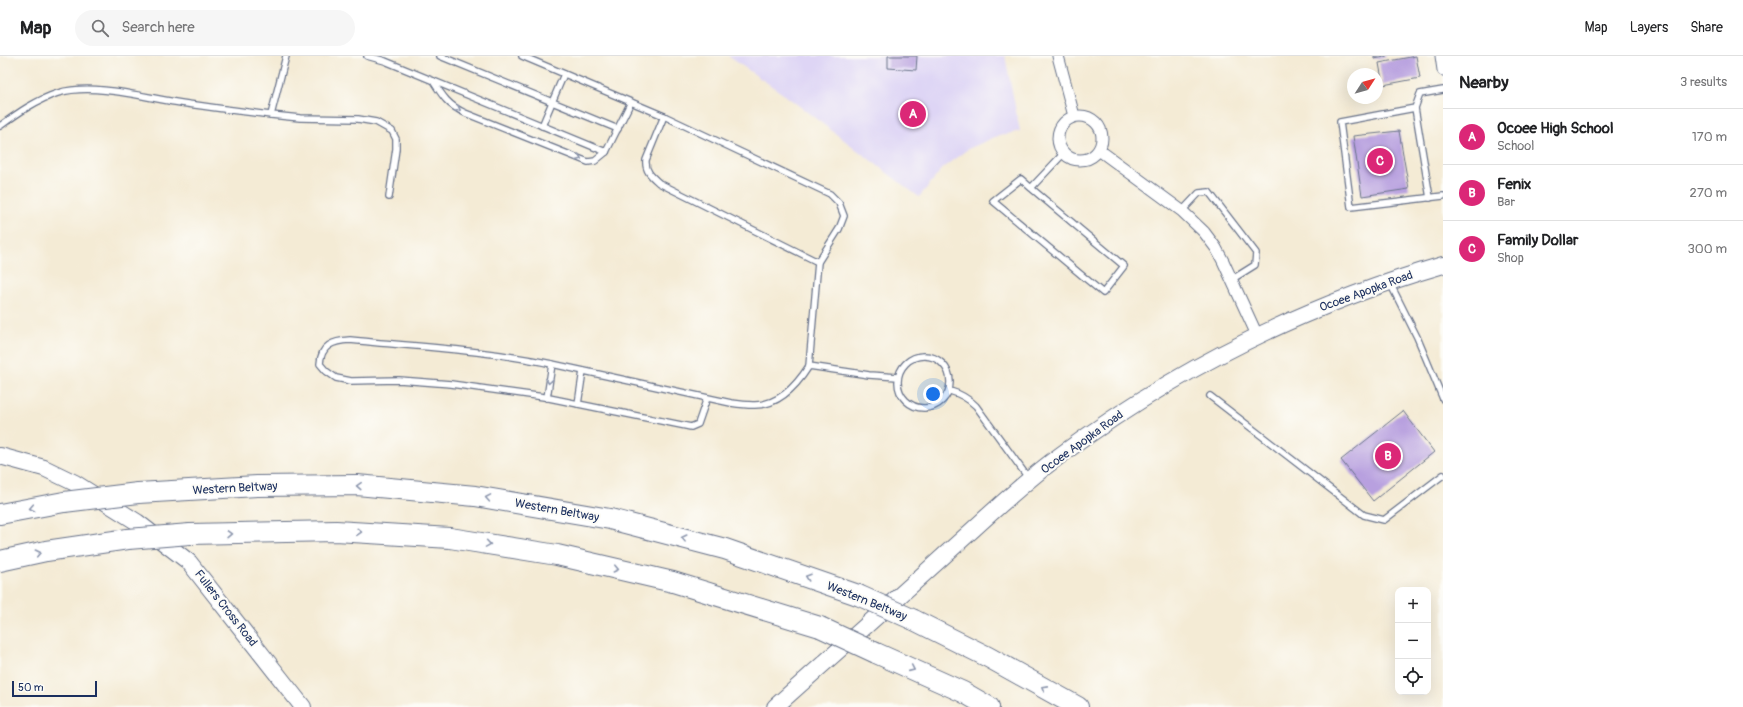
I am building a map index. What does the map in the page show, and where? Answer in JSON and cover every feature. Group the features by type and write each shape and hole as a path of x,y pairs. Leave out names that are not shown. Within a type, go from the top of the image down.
{"highway":[{"name":"Western Beltway","path":"0,514 64,502 138,493 257,486 357,485 475,496 610,519 725,549 858,595 914,620 988,657 1078,707"},
{"path":"0,561 46,551 128,539 190,534 336,531 450,538 557,555 673,582 820,627 962,692 989,707"}],"main road":[{"name":"Ocoee Apopka Road","path":"776,707 998,507 1062,454 1147,396 1190,370 1282,323 1389,281 1443,264"},
{"name":"Fullers Cross Road","path":"0,456 44,468 75,483 136,522 189,562 303,707"}],"street":[{"path":"1058,56 1074,116"},
{"path":"1441,56 1443,70"},
{"path":"1074,116 1086,116 1098,124 1103,137 1099,150 1088,159 1074,159 1064,153 1059,143 1058,136 1060,128 1065,122 1074,116"},
{"path":"1099,150 1182,211 1204,232 1216,248 1258,335"}],"lane":[{"path":"271,116 286,56"},
{"path":"367,56 385,61 606,152"},
{"path":"440,56 618,129"},
{"path":"522,56 664,116 830,194 839,203 844,216 839,229 818,262 809,366 799,381 789,391 773,401 754,406 707,398 524,358 350,340 336,341 328,346 320,355 320,364 326,371 336,378 351,381 399,380 451,384 547,398 691,427 698,424 707,398"},
{"path":"542,126 564,74"},
{"path":"432,81 442,97 452,107 588,162 595,161 606,152 631,102"},
{"path":"0,126 40,100 59,93 79,90 104,90 271,116 358,119 376,122 392,131 396,139 389,197"},
{"path":"1430,198 1416,108 1420,94 1443,90"},
{"path":"1416,108 1340,122 1351,207 1443,196"},
{"path":"664,116 646,160 646,168 649,174 659,182 818,262"},
{"path":"1031,188 1064,153"},
{"path":"1021,179 1031,188 1124,266 1103,293 993,201 1021,179"},
{"path":"1182,211 1199,194 1209,192 1256,253 1255,265 1231,280"},
{"path":"1389,281 1417,337 1443,399"},
{"path":"915,357 932,357 939,360 946,367 951,382 950,392 944,400 936,406 927,409 918,408 909,404 903,399 899,391 898,377 902,367 915,357"},
{"path":"547,398 552,364"},
{"path":"809,366 868,375 898,377"},
{"path":"578,404 583,371"},
{"path":"950,392 960,394 976,406 1030,481"},
{"path":"1210,396 1364,515 1384,520 1443,475"}],"shaded area":[{"path":"728,56 1005,56 1020,131 995,137 968,149 945,166 919,197 786,96"}],"building":[{"path":"888,56 917,56 916,70 888,68"},
{"path":"1374,56 1386,56 1386,57 1374,59"},
{"path":"1416,56 1420,78 1383,85 1383,68 1380,68 1379,63"},
{"path":"1399,131 1409,189 1362,196 1353,136"},
{"path":"1403,411 1434,452 1373,501 1341,460"}],"place":[{"name":"Ocoee High School","path":"913,114"},
{"name":"Family Dollar","path":"1380,161"},
{"name":"Fenix","path":"1388,456"}]}
